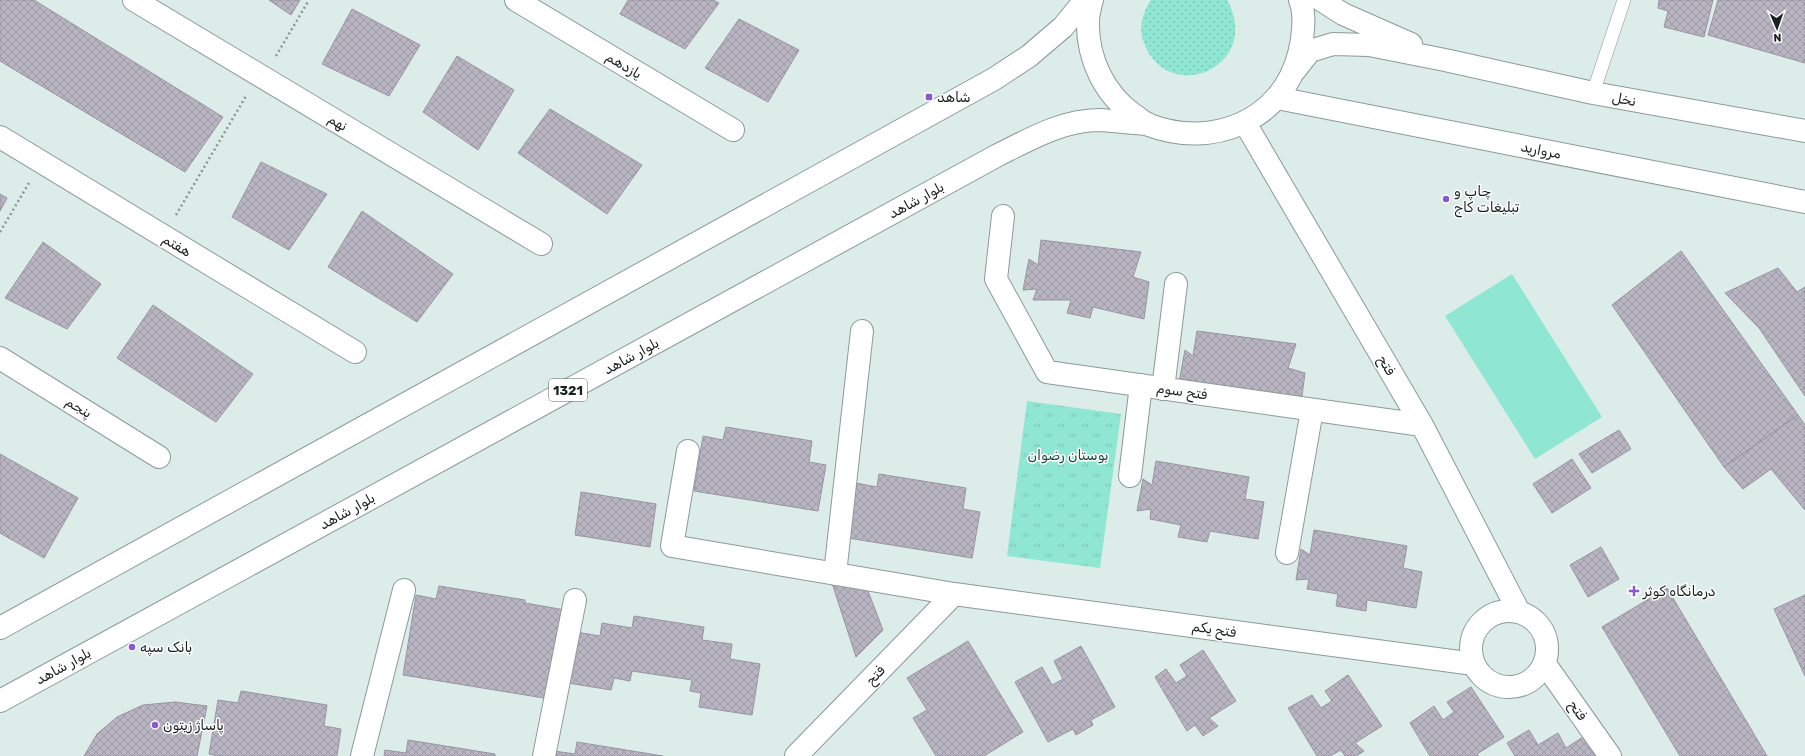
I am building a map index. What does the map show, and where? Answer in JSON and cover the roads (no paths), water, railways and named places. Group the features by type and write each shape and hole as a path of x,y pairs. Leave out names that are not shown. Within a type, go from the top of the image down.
{"street":[{"name":"نهم","path":"134,0 541,244"},
{"name":"یازدهم","path":"516,0 732,130"},
{"path":"0,628 994,79 1029,56 1063,27 1085,0"},
{"path":"1092,0 1088,20 1090,52 1102,82 1122,106 1148,124 1180,134 1213,133 1245,123 1262,112 1277,98 1295,70 1310,51 1333,44 1369,45 1445,60"},
{"path":"1295,70 1303,37 1300,0"},
{"path":"1321,0 1343,14 1445,60"},
{"name":"نخل","path":"1445,60 1593,93 1805,131"},
{"name":"مروارید","path":"1277,98 1805,202"},
{"name":"بلوار شاهد","path":"0,701 998,155 1051,129 1075,123 1098,120 1148,124"},
{"name":"فتح","path":"1245,123 1422,425 1519,612"},
{"name":"هفتم","path":"0,137 355,352"},
{"name":"فتح سوم","path":"1003,216 996,279 1047,372 1422,425"},
{"path":"1163,389 1176,284"},
{"path":"835,574 862,331"},
{"name":"پنجم","path":"0,358 159,457"},
{"path":"1130,476 1141,385"},
{"path":"1287,553 1312,410"},
{"name":"فتح یکم","path":"688,451 672,546 954,594 1474,664"},
{"path":"362,756 404,590"},
{"name":"فتح","path":"796,756 954,594"},
{"path":"544,756 575,600"},
{"path":"1508,611 1519,612 1531,618 1540,627 1546,638 1548,651 1545,664 1538,675 1527,683 1515,687 1502,687 1490,682 1480,674 1474,664 1471,652 1472,640 1477,629 1485,620 1496,614 1508,611"},
{"name":"فتح","path":"1545,664 1610,756"}],"lane":[{"path":"1593,93 1624,0"}],"place":[{"name":"شاهد","path":"929,97"},
{"name":"چاپ و تبلیغات کاج","path":"1446,199"},
{"name":"درمانگاه کوثر","path":"1634,591"},
{"name":"بانک سپه","path":"132,647"},
{"name":"پاساژ زیتون","path":"155,725"}],"park label":[{"name":"بوستان رضوان","path":"1068,455"}]}
